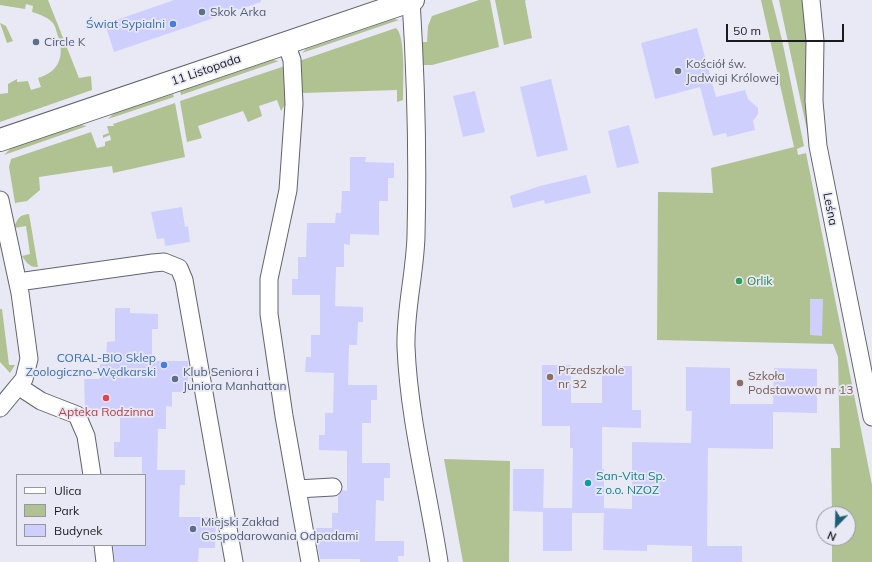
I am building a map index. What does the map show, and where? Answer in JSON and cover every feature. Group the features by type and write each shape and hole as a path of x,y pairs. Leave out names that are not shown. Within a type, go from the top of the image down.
{"street":[{"name":"11 Listopada","path":"0,140 412,0"},
{"path":"412,0 416,107 416,238 406,326 406,351 408,385 439,562"},
{"name":"Leśna","path":"811,0 815,41 814,107 818,146 872,416"},
{"path":"286,43 292,60 294,104 288,190 269,279 269,314 310,562"},
{"path":"0,200 18,282 28,341 29,360 26,374 0,408"},
{"path":"18,282 153,262 164,262 179,268 184,280 234,562"},
{"path":"18,386 41,401 77,415 86,436 92,474"},
{"path":"297,489 333,488"},
{"path":"103,546 104,562"}],"green space":[{"path":"0,0 48,0 79,78 91,76 92,90 0,122 0,94 8,93 8,84 17,79 17,82 28,81 31,90 41,87 38,78 51,72 58,62 61,50 55,27 50,20 32,12 33,6 26,4 25,9 0,5"},
{"path":"479,0 490,0 499,47 432,65 422,65 421,42 427,42 428,26 432,16"},
{"path":"495,0 526,0 532,38 504,45"},
{"name":"Orlik","path":"761,0 772,0 782,40 804,146 797,149 798,155 806,153 872,485 872,562 832,562 832,546 856,546 856,506 832,506 831,448 840,448 838,357 833,344 657,340 658,192 713,193 711,168 794,147"},
{"path":"779,0 804,0 807,19 810,144"},
{"path":"394,19 399,20 302,53 306,49"},
{"path":"0,23 6,26 13,41 7,43"},
{"path":"396,28 399,33 403,50 403,100 397,102 397,90 303,93 303,105 301,104 299,61"},
{"path":"273,60 279,61 181,95 180,91"},
{"path":"285,66 286,103 281,111 277,100 259,106 262,116 248,122 243,111 198,126 202,138 187,142 180,101"},
{"path":"173,94 174,97 108,119 114,113"},
{"path":"175,103 185,157 113,173 112,166 39,177 40,190 27,201 15,203 9,167 11,159 91,132 97,148 105,146 105,142 111,140 110,135 103,138 103,135 109,133 107,126 114,126 113,124"},
{"path":"81,125 87,126 4,155 11,148"},
{"path":"29,214 38,267 30,266 22,256 30,254 26,226 14,228 19,218 23,215"},
{"path":"0,309 2,309 9,365 15,365 10,373 0,362"},
{"path":"444,459 510,461 509,562 463,562"}],"building":[{"path":"174,0 261,0 261,2 114,52 105,24"},
{"path":"697,28 716,97 745,90 748,99 758,108 758,114 753,121 755,130 727,137 726,133 713,136 700,87 655,99 641,43"},
{"path":"551,79 568,150 537,157 520,87"},
{"path":"475,91 485,132 463,137 453,96"},
{"path":"629,125 639,163 617,168 608,131"},
{"path":"350,157 366,157 365,162 394,163 394,178 388,178 388,201 379,201 379,235 350,234 350,245 344,244 344,267 336,267 335,306 363,307 363,322 358,322 357,345 349,345 348,385 377,385 377,400 371,400 371,423 362,423 362,463 390,463 390,478 384,478 384,501 376,500 375,541 404,541 404,556 398,556 398,562 360,562 360,559 320,559 316,536 316,528 332,528 332,513 338,513 338,496 342,490 347,491 347,451 319,450 319,435 325,435 325,413 333,413 334,373 305,372 306,357 311,357 311,335 320,335 320,295 292,295 292,279 298,279 298,257 306,257 307,223 335,223 336,213 341,213 342,191 350,191"},
{"path":"586,175 591,193 545,204 544,200 513,208 510,196 540,186"},
{"path":"182,207 185,227 188,226 190,242 165,246 164,238 157,239 151,212"},
{"path":"810,299 823,299 822,336 810,335"},
{"path":"115,308 130,308 130,313 158,314 158,329 152,329 152,361 188,361 188,392 172,392 172,407 166,406 166,429 158,429 157,470 185,470 185,485 180,485 179,517 216,517 215,548 199,548 198,562 115,562 113,546 146,546 146,474 142,474 142,457 114,457 114,442 120,442 120,410 85,409 84,379 100,379 100,364 106,364 107,342 115,341"},
{"path":"542,365 571,365 571,403 602,403 602,366 632,366 632,410 641,410 641,428 602,427 604,513 572,513 573,448 570,448 570,426 542,426"},
{"path":"686,367 730,368 730,404 773,404 773,406 774,368 817,369 817,413 773,412 773,449 708,448 707,546 742,546 742,562 692,562 692,546 647,545 647,551 603,550 604,508 632,509 632,442 691,443 692,411 686,411"},
{"path":"513,469 544,469 543,512 513,511"},
{"name":"San-Vita Sp. z o.o. NZOZ","path":"543,508 572,508 572,551 543,551"}],"place":[{"name":"Skok Arka","path":"202,12"},
{"name":"Świat Sypialni","path":"173,24"},
{"name":"Circle K","path":"36,42"},
{"name":"Kościół św. Jadwigi Królowej","path":"678,71"},
{"name":"Orlik","path":"739,281"},
{"name":"CORAL-BIO Sklep Zoologiczno-Wędkarski","path":"164,365"},
{"name":"Przedszkole nr 32","path":"550,377"},
{"name":"Klub Seniora i Juniora Manhattan","path":"175,379"},
{"name":"Szkoła Podstawowa nr 13","path":"740,383"},
{"name":"Apteka Rodzinna","path":"106,398"},
{"name":"San-Vita Sp. z o.o. NZOZ","path":"588,483"},
{"name":"Miejski Zakład Gospodarowania Odpadami","path":"193,529"}]}
